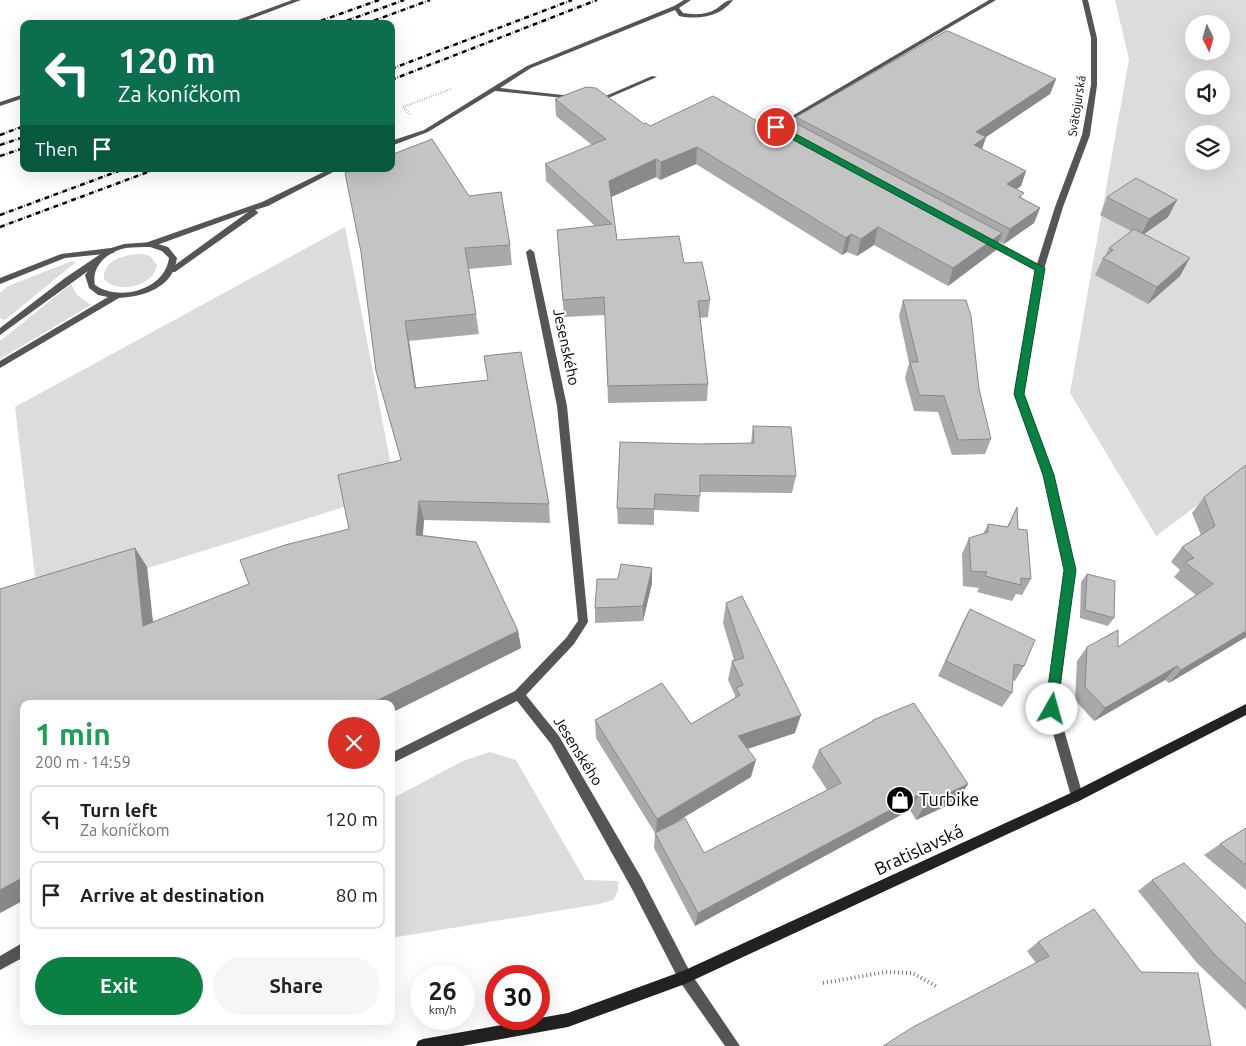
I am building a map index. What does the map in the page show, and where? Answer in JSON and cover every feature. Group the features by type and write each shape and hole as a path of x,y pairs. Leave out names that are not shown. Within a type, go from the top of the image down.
{"main road":[{"name":"Bratislavská","path":"685,977 1077,796 1246,710"},
{"path":"424,1046 568,1020 685,977"}],"street":[{"path":"241,20 298,0"},
{"path":"395,143 426,131 529,67 676,7 688,0"},
{"path":"676,7 681,15 704,15 724,8 730,0"},
{"path":"785,132 776,127 993,0"},
{"name":"Svätojurská","path":"1077,796 1052,709 1070,570 1049,475 1019,394 1040,268 1059,207 1086,134 1094,85 1094,38 1085,0"},
{"path":"587,100 596,101 654,77"},
{"path":"494,89 578,99"},
{"path":"0,104 20,97"},
{"path":"0,332 96,260 111,251 124,246 151,244 265,204 329,172"},
{"path":"96,260 89,270 88,279 92,288 102,294 116,296 134,294 150,289 163,280 172,270 265,204"},
{"path":"979,236 1040,268"},
{"path":"151,244 166,249 173,258 172,270"},
{"path":"0,281 64,256 111,251"},
{"name":"Jesenského","path":"530,252 562,406 583,622 570,641 519,695 555,740 636,884 685,977 733,1046"},
{"path":"0,365 116,296"},
{"path":"395,757 519,695"},
{"path":"0,963 20,951"}],"path":[{"path":"823,983 886,972 912,973 936,986"}],"shaded area":[{"path":"1115,0 1246,0 1246,469 1156,536 1070,393 1129,59"},
{"path":"345,227 396,491 38,602 15,407"},
{"path":"143,254 150,256 157,265 149,278 142,283 134,286 117,287 104,279 104,272 111,262 130,255"},
{"path":"72,261 76,262 5,320 0,318 0,293 8,286"},
{"path":"71,284 77,295 91,305 0,359 0,341"},
{"path":"490,752 516,760 585,880 618,881 618,891 613,900 599,904 395,937 395,797 463,761"}],"building":[{"path":"946,31 1056,79 976,132 986,137 974,145 1026,171 1007,184 1024,193 1019,197 1040,208 1010,229 796,117"},
{"path":"586,87 596,88 644,124 646,123 650,126 713,96 771,129 788,119 1002,233 953,268 878,227 861,239 851,234 846,238 697,147 661,162 656,159 609,181 617,240 679,236 684,263 702,262 710,300 698,301 708,384 608,386 604,297 563,300 557,230 612,224 545,164 606,139 555,99"},
{"path":"432,139 469,196 501,192 510,245 465,248 476,314 405,321 415,388 488,380 484,356 521,352 549,504 419,501 416,535 476,542 518,631 378,700 20,700 20,879 0,890 0,589 135,548 143,626 249,584 240,560 285,545 349,529 338,475 401,460 376,371 361,252 345,173 395,172 395,153"},
{"path":"1136,178 1177,200 1149,219 1107,197"},
{"path":"1134,229 1190,258 1157,287 1103,258 1113,250 1109,248"},
{"path":"903,300 966,300 971,316 979,389 991,439 958,440 944,396 919,395 910,362 918,362"},
{"path":"753,426 791,427 796,476 700,475 700,496 655,494 654,509 617,508 620,442 754,443"},
{"path":"1246,465 1246,631 1181,670 1177,666 1105,708 1085,687 1087,647 1118,630 1118,647 1213,584 1185,562 1194,558 1182,547 1215,526 1204,497"},
{"path":"1017,507 1018,529 1027,530 1031,579 1021,578 1021,585 985,576 987,572 971,571 969,538 988,532 988,524 1008,527"},
{"path":"621,564 652,568 643,606 595,608 597,579 618,579"},
{"path":"1087,574 1115,581 1114,618 1085,610"},
{"path":"742,596 801,715 738,736 756,760 657,819 595,720 662,683 691,724 740,695 736,688 743,685 732,661 744,658 726,603"},
{"path":"970,609 1035,640 1024,666 1014,664 1012,693 946,661"},
{"path":"914,703 968,784 926,804 920,794 698,913 655,833 685,818 704,853 841,783 819,750 873,720"},
{"path":"1246,828 1246,865 1220,844"},
{"path":"1184,863 1246,924 1246,984 1214,954 1152,880"},
{"path":"1094,909 1141,972 1198,973 1211,1046 883,1046 913,1027 1049,956 1038,942"}],"railway":[{"path":"323,20 379,0"},
{"path":"349,20 404,0"},
{"path":"376,20 430,0"},
{"path":"395,67 572,0"},
{"path":"395,78 597,0"},
{"path":"0,135 20,128"},
{"path":"0,145 20,138"},
{"path":"0,156 20,149"},
{"path":"0,215 116,172"},
{"path":"0,227 148,172"}],"place":[{"name":"Turbike","path":"900,800"}],"route":[{"path":"776,127 1040,268 1019,394 1049,475 1070,570 1052,709"}]}
